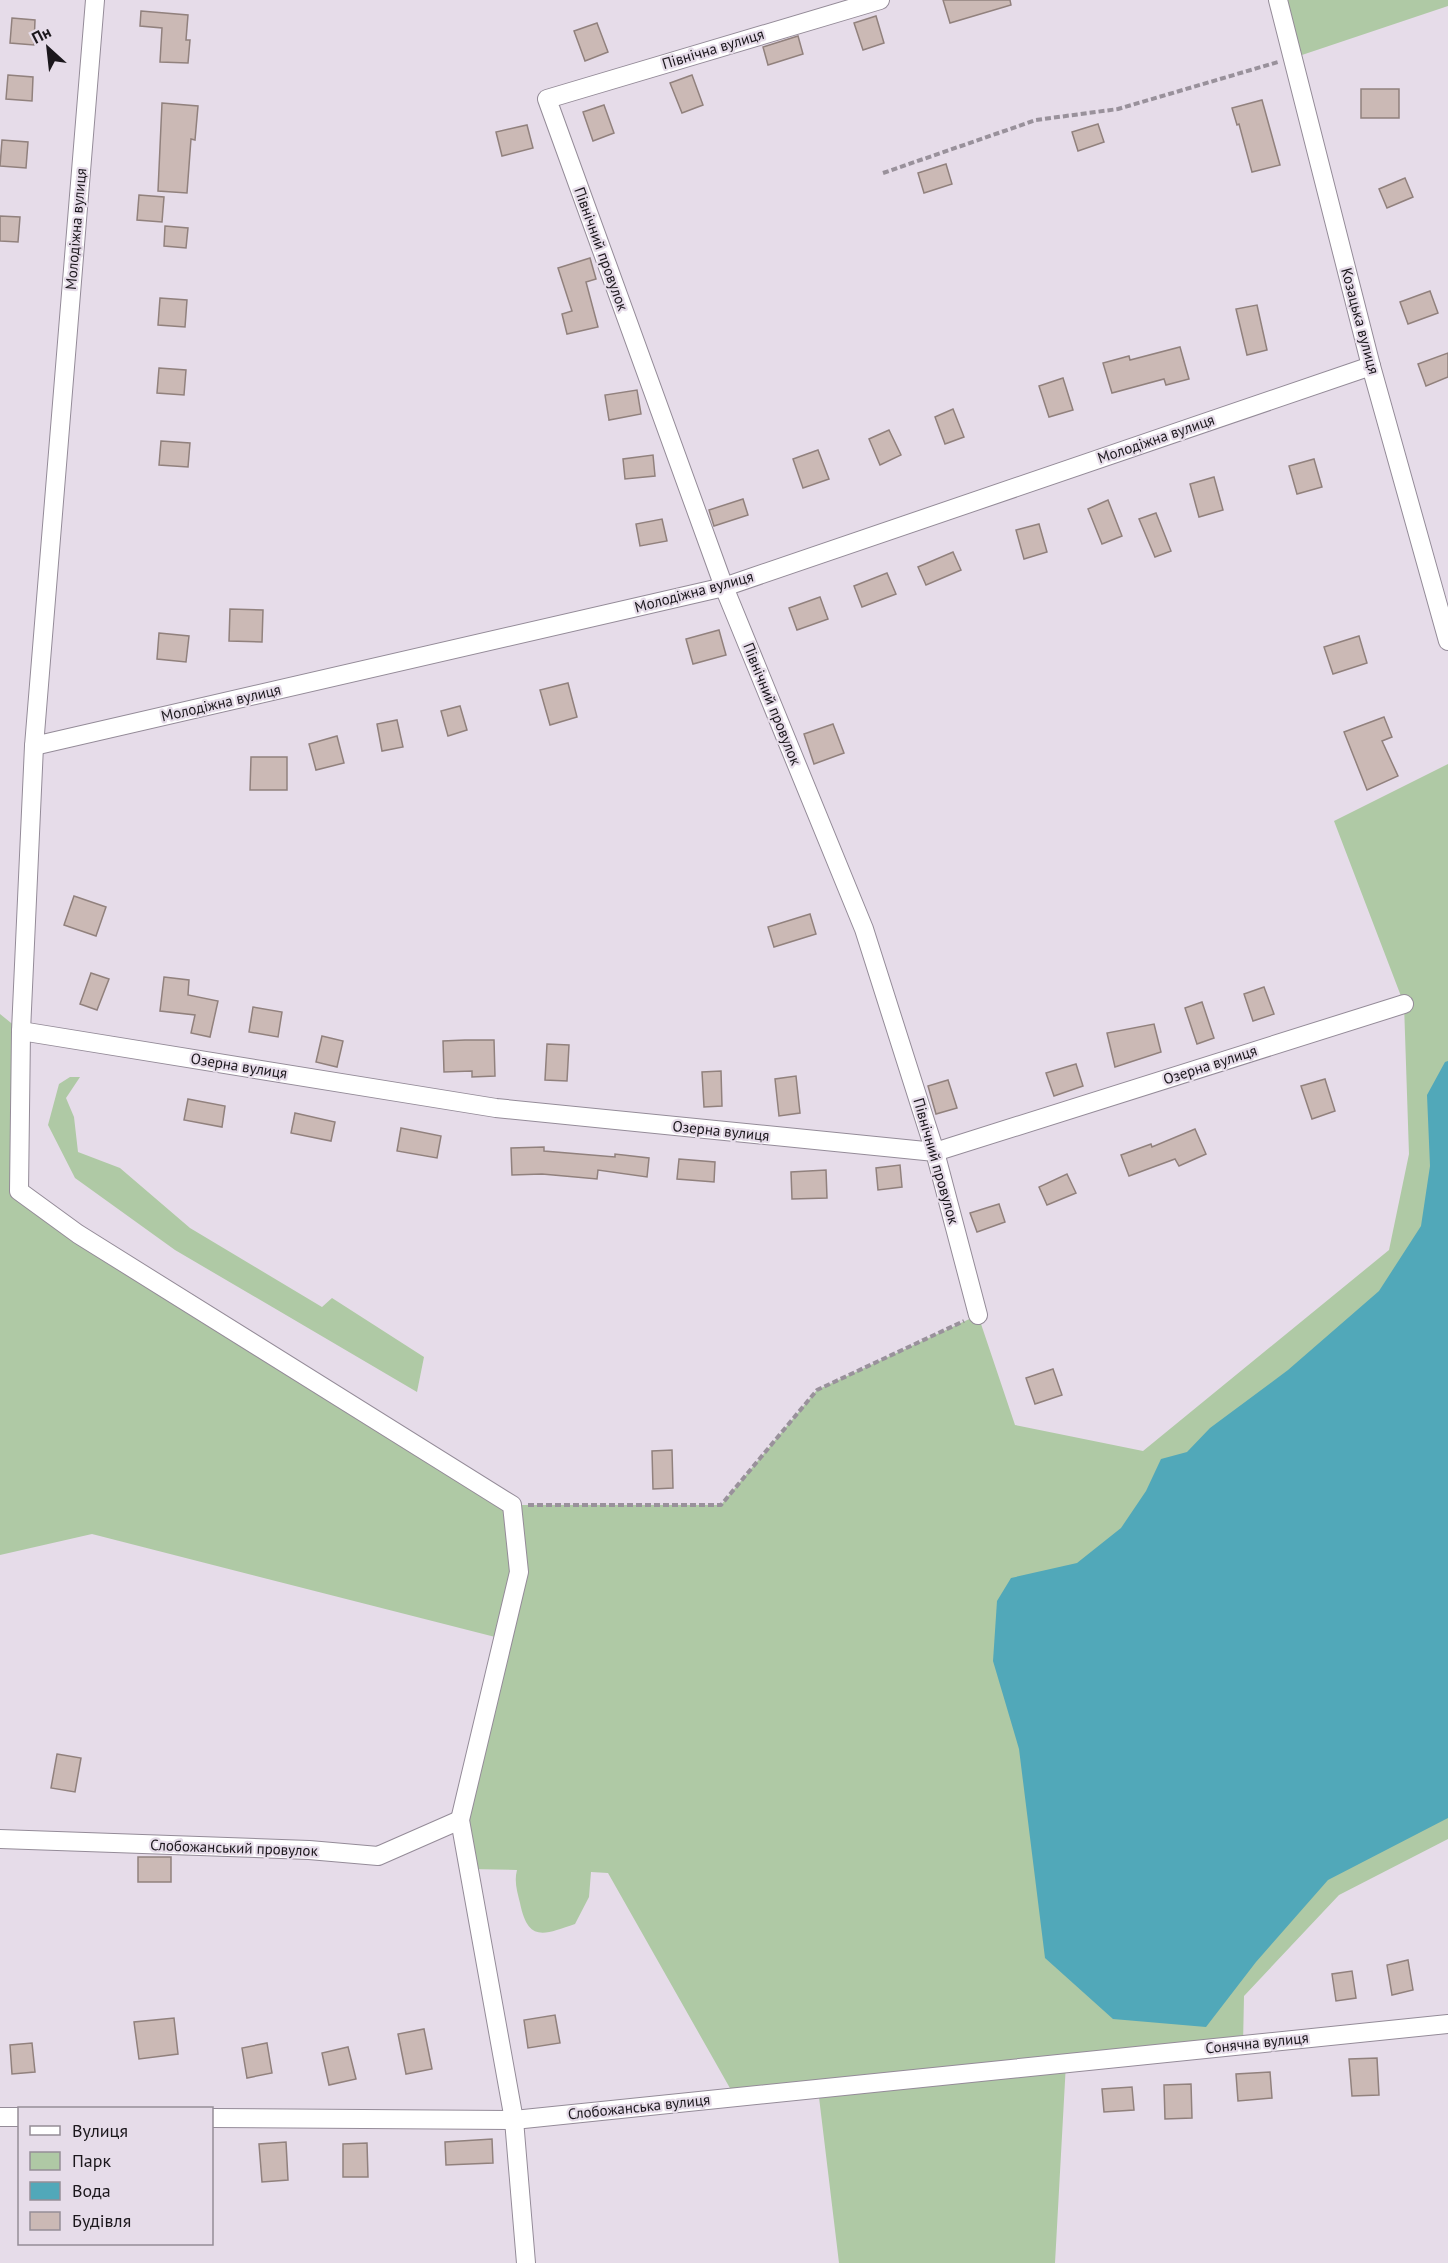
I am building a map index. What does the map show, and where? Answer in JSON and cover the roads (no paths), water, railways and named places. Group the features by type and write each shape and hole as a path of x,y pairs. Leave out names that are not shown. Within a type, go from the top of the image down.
{"street":[{"name":"Молодіжна вулиця","path":"95,0 34,746 21,1031 19,1191 78,1234 512,1505 519,1572 460,1820"},
{"name":"Північна вулиця","path":"547,99 880,0"},
{"name":"Козацька вулиця","path":"1278,0 1371,366 1448,641"},
{"name":"Північний провулок","path":"547,99 724,587 864,929 935,1152 978,1315"},
{"name":"Молодіжна вулиця","path":"34,746 724,587 1371,366"},
{"name":"Озерна вулиця","path":"21,1031 496,1108 935,1152 1404,1004"},
{"name":"Слобожанський провулок","path":"0,1839 309,1850 378,1856 460,1820"},
{"path":"460,1820 514,2120 526,2263"},
{"name":"Сонячна вулиця","path":"1066,2063 1448,2024"},
{"name":"Слобожанська вулиця","path":"213,2118 514,2120 1066,2063"},
{"path":"0,2117 18,2117"}],"water":[{"path":"1448,1061 1448,1818 1328,1880 1256,1962 1206,2027 1113,2019 1045,1958 1019,1749 993,1661 997,1601 1011,1578 1077,1563 1121,1528 1146,1491 1161,1459 1187,1452 1210,1428 1288,1370 1379,1291 1421,1226 1430,1166 1427,1095 1445,1062"}]}
